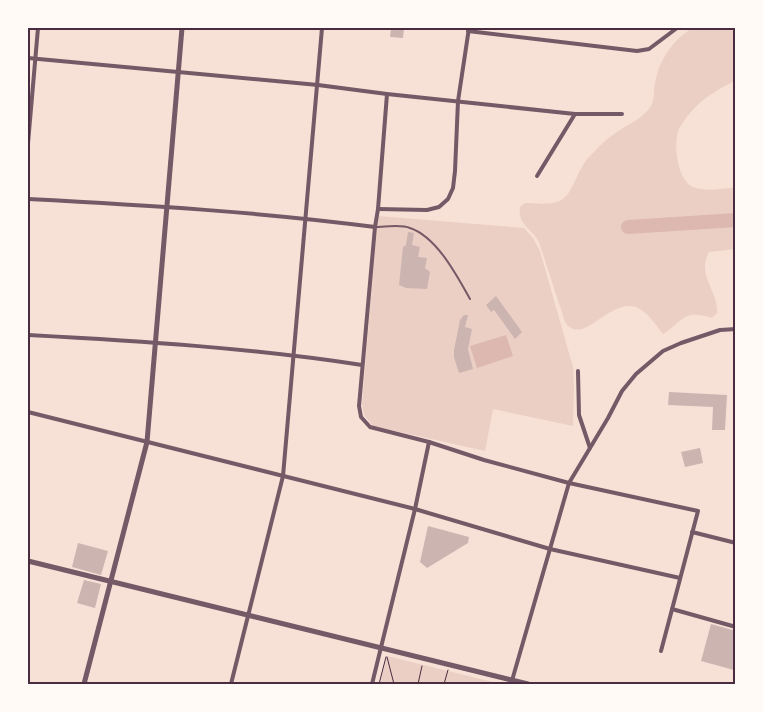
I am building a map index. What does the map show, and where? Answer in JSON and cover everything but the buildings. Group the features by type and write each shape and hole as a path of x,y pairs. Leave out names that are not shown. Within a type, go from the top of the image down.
{"street":[{"path":"28,143 30,92 38,28"},
{"path":"84,684 146,442 182,28"},
{"path":"231,684 283,476 322,28"},
{"path":"378,209 427,210 439,207 448,199 455,171 458,101 468,29 637,51 649,49 677,28"},
{"path":"28,58 318,85 575,114 622,114"},
{"path":"387,94 378,209 362,365 359,406 361,417 370,427 429,442 484,460 569,483 698,511 661,651"},
{"path":"537,176 575,114"},
{"path":"28,199 166,206 305,218 375,227"},
{"path":"511,682 569,483 608,418 622,390 648,362 663,351 720,330 736,329"},
{"path":"28,335 155,342 293,354 362,365"},
{"path":"578,371 579,415 590,448"},
{"path":"28,412 415,509 550,549 680,578"},
{"path":"372,684 415,509 429,442"},
{"path":"692,532 736,543"},
{"path":"28,561 247,616 450,664 511,682 528,684"},
{"path":"672,609 736,627"}],"lane":[{"path":"375,227 409,227 427,237 451,267 470,299"}],"path":[{"path":"379,684 387,656 394,684"},
{"path":"418,684 425,658"},
{"path":"444,684 450,664"}],"shaded area":[{"path":"692,28 735,28 735,81 711,94 697,105 680,127 676,141 680,169 683,177 693,187 714,190 735,187 735,249 709,252 706,260 706,276 715,298 717,313 712,318 699,315 687,316 663,334 644,312 636,307 626,306 616,309 588,326 579,329 572,328 565,322 539,242 523,222 520,207 525,203 555,203 567,196 589,157 611,136 648,111 652,103 654,86 663,59 678,39"},
{"path":"378,216 524,228 533,238 540,251 573,367 573,426 493,409 485,451 373,426 364,415 362,404"},
{"path":"506,335 513,356 477,368 470,346"},
{"path":"387,656 501,684 379,684"}],"waterway":[{"path":"628,227 736,220"}]}
